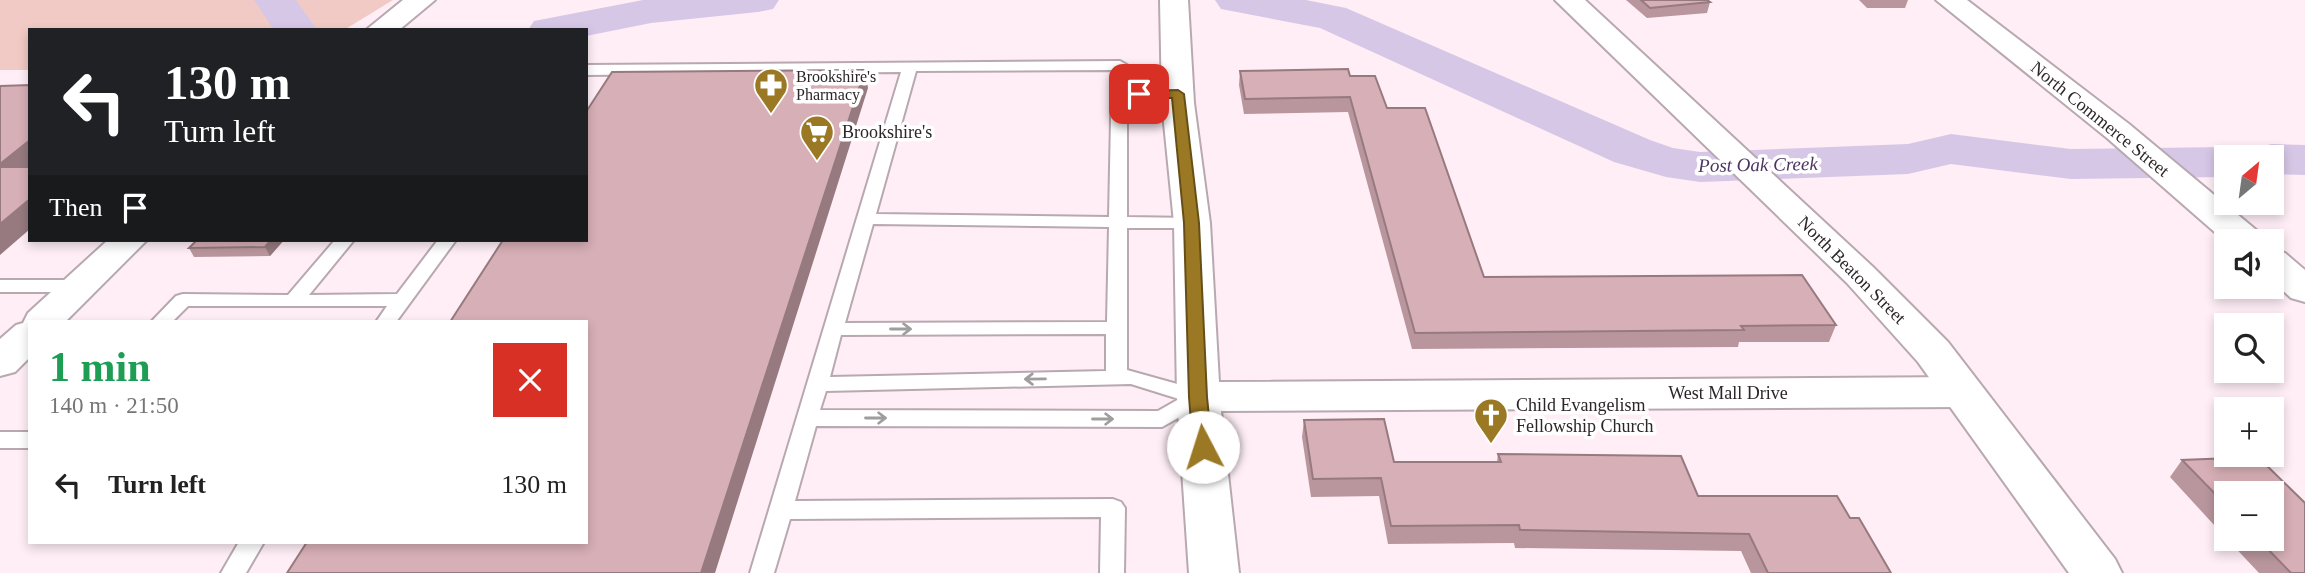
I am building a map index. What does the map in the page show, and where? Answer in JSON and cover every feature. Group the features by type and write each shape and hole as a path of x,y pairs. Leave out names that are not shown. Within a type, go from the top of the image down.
{"street":[{"name":"North Beaton Street","path":"1569,0 1703,124 1933,352 2097,573"},
{"name":"North Commerce Street","path":"1950,0 2118,131 2234,229"},
{"path":"383,28 412,6"},
{"path":"1175,9 1178,94 1192,223 1198,397 1214,573"},
{"path":"44,320 127,242"},
{"path":"2284,272 2305,290"},
{"path":"0,362 28,336"},
{"name":"West Mall Drive","path":"1198,397 1963,392"}],"lane":[{"path":"588,70 1120,65 1116,377"},
{"path":"762,573 909,66"},
{"path":"588,81 608,68"},
{"path":"1120,94 1178,94"},
{"path":"865,219 1192,223"},
{"path":"293,300 343,242"},
{"path":"387,320 445,242"},
{"path":"0,286 80,286"},
{"path":"163,320 183,300 401,300"},
{"path":"833,329 1116,328"},
{"path":"817,384 1132,377 1198,397"},
{"path":"807,418 1162,419 1198,397"},
{"path":"0,440 28,440"},
{"path":"780,510 1113,508 1112,573"},
{"path":"233,573 251,544"}],"shaded area":[{"path":"0,0 393,0 347,28 28,28 28,70 0,70"}],"building":[{"path":"1641,0 1707,0 1710,2 1650,8"},
{"path":"1348,69 1350,76 1375,76 1387,108 1425,108 1484,277 1802,275 1836,325 1741,326 1744,330 1415,333 1350,97 1245,99 1240,71"},
{"path":"865,70 701,573 287,573 306,544 588,544 588,320 451,320 502,242 588,242 588,109 612,72"},
{"path":"28,85 28,142 0,164 0,86"},
{"path":"0,167 28,167 28,201 0,224"},
{"path":"195,242 269,242 265,247 189,248"},
{"path":"1384,419 1394,462 1501,462 1498,454 1681,456 1698,496 1837,496 1850,518 1859,518 1891,573 1768,573 1749,534 1520,530 1519,525 1391,526 1381,478 1313,479 1304,420"},
{"path":"2214,459 2214,467 2268,467 2283,481 2214,481 2214,493 2182,460"},
{"path":"2284,482 2305,503 2305,573 2291,573 2270,551 2284,551"}],"waterway":[{"name":"Post Oak Creek","path":"275,0 295,28"},
{"name":"Post Oak Creek","path":"560,28 651,11 758,0"},
{"name":"Post Oak Creek","path":"1236,0 1331,17 1632,151 1666,162 1700,167 1908,159 1951,149 2071,164 2214,162"},
{"name":"Post Oak Creek","path":"2284,159 2305,160"}],"place":[{"name":"Brookshire's Pharmacy","path":"771,115"},
{"name":"Brookshire's","path":"817,162"},
{"name":"Child Evangelism Fellowship Church","path":"1491,445"}],"route":[{"path":"1139,94 1178,94 1192,223 1198,397 1203,447"}]}
